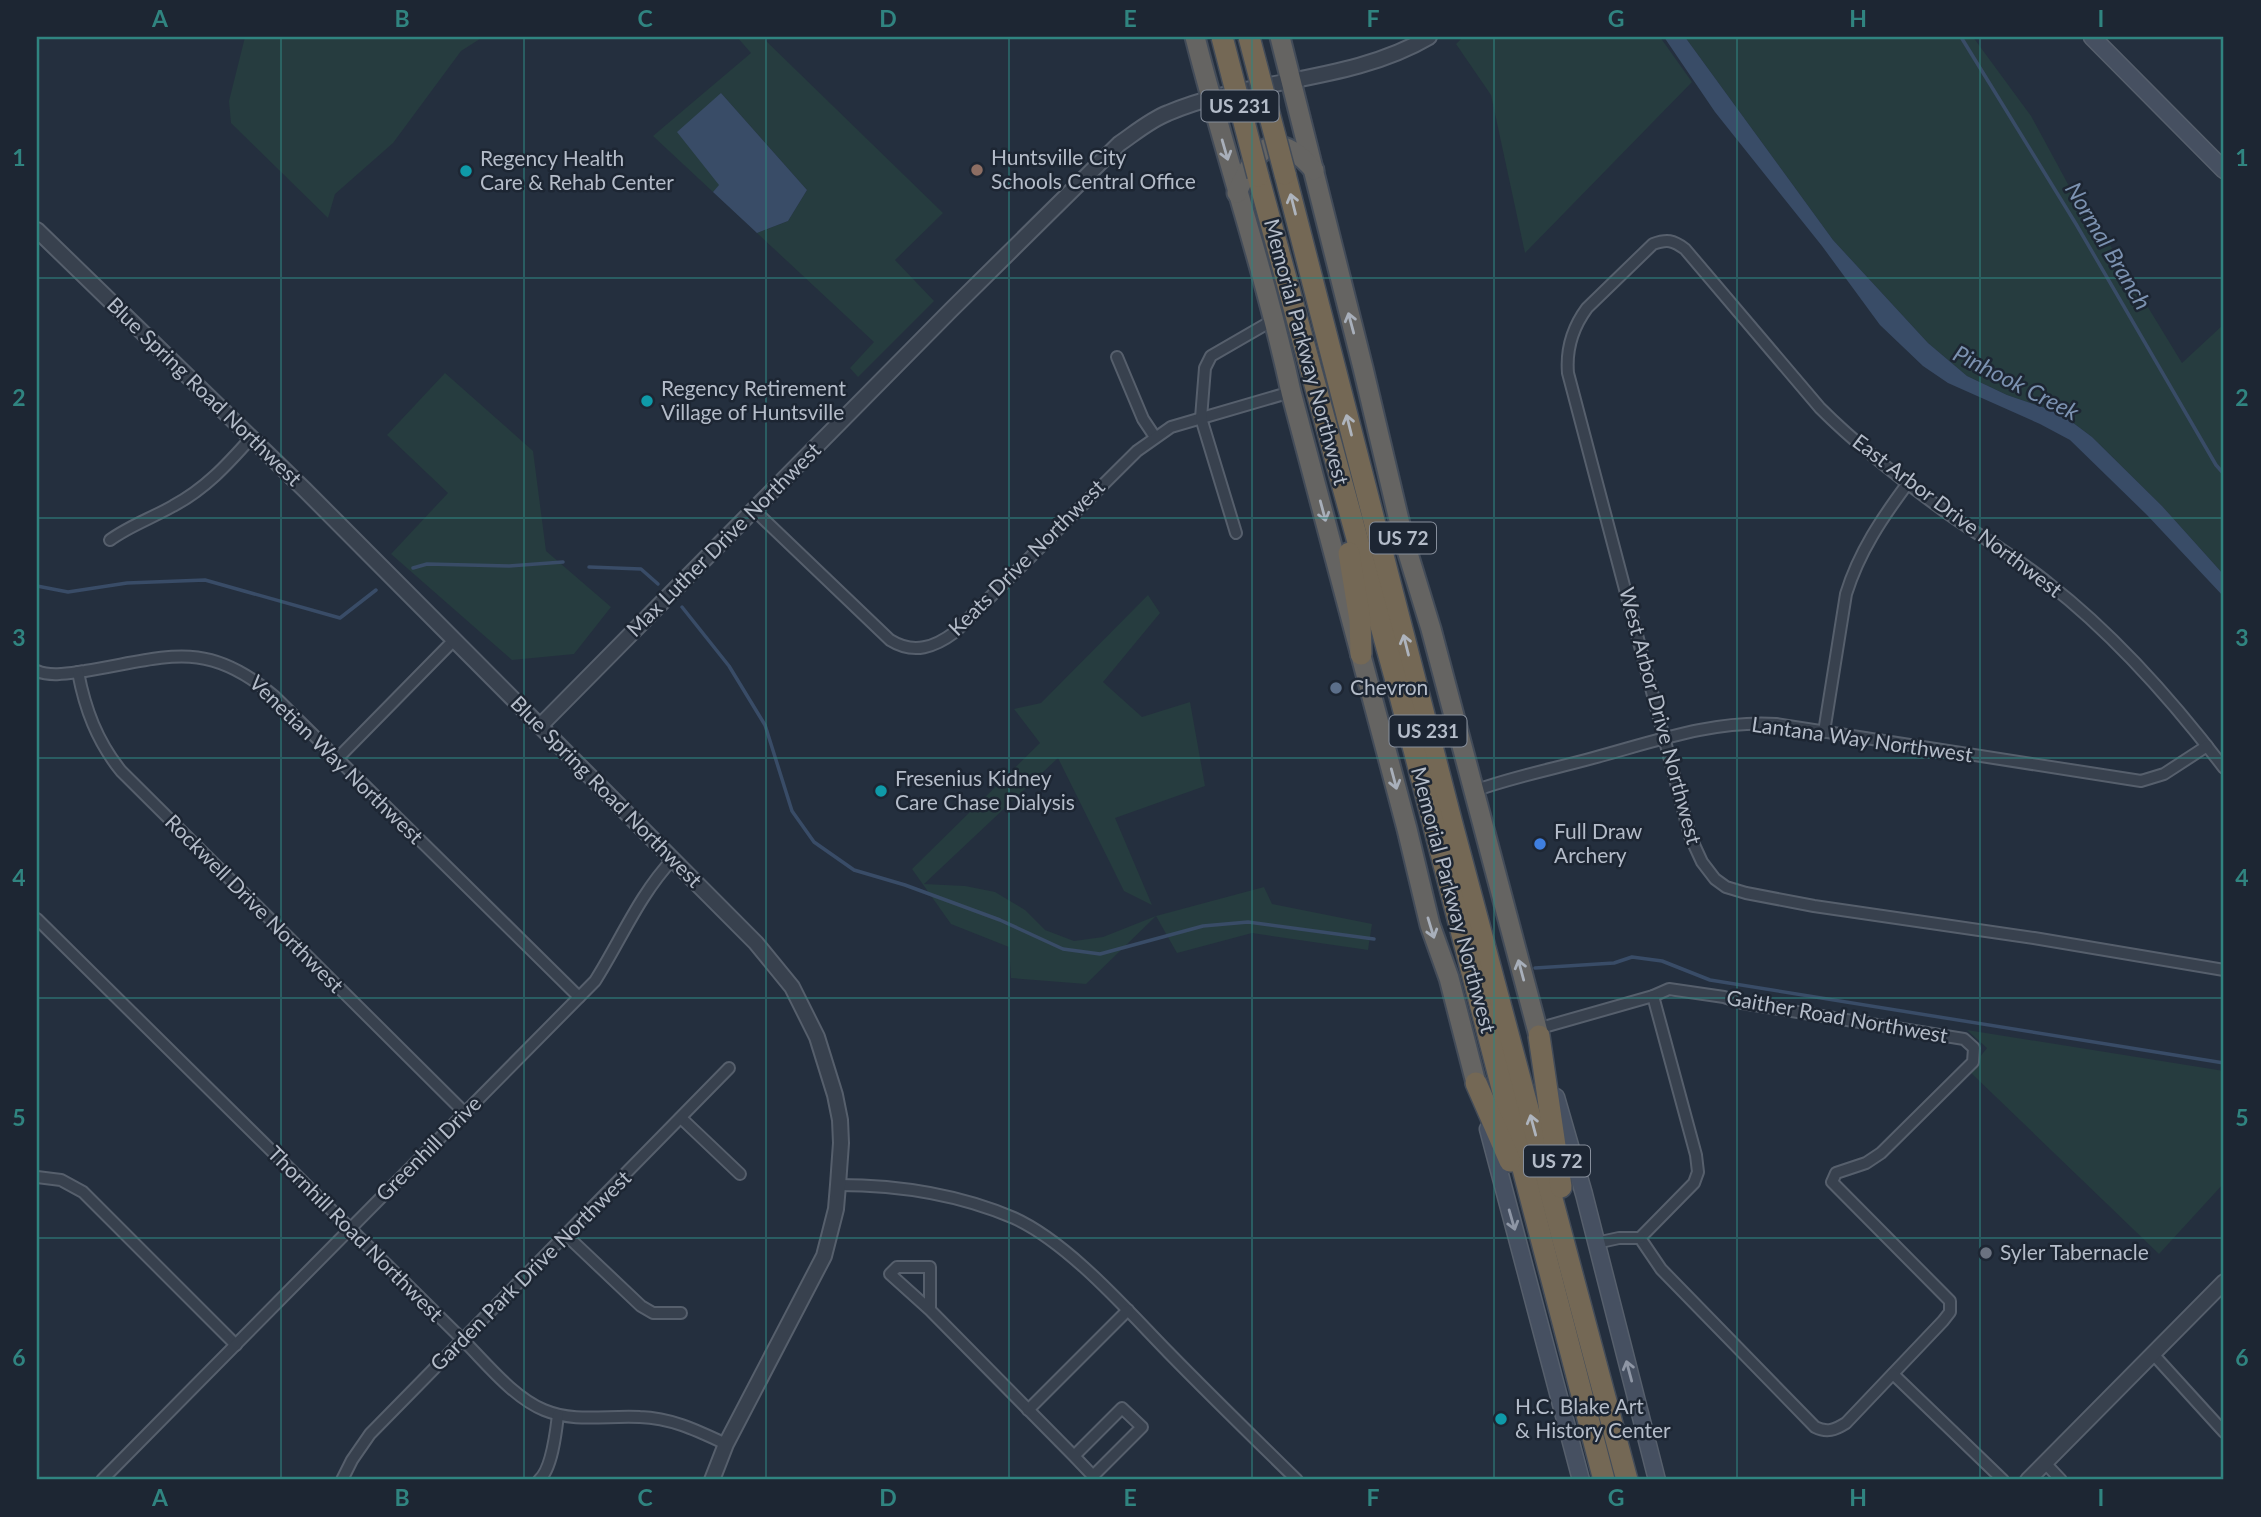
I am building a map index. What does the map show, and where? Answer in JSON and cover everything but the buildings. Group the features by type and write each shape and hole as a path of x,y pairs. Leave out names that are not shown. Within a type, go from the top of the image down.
{"highway":[{"name":"US 72","path":"1195,37 1237,193 1275,319 1291,392 1430,925 1449,978 1476,1083 1504,1144 1552,1278"},
{"path":"1215,37 1233,43 1248,37"},
{"name":"Memorial Parkway Northwest","path":"1222,37 1343,485 1604,1480"},
{"name":"Memorial Parkway Northwest","path":"1248,37 1451,820 1627,1480"},
{"name":"US 72","path":"1280,37 1403,537 1431,629 1538,1032 1576,1286"},
{"path":"1237,193 1249,166 1261,151 1272,146 1288,147 1302,156 1315,171"},
{"path":"1343,485 1342,515 1360,620 1361,654"}],"main road":[{"path":"2092,37 2224,170"},
{"path":"1538,1032 1584,1194 1657,1480"},
{"path":"1476,1083 1581,1480"}],"street":[{"name":"Max Luther Drive Northwest","path":"541,725 1119,144 1166,114 1211,99 1292,82 1397,52 1429,37"},
{"name":"Blue Spring Road Northwest","path":"37,230 455,639 673,859 771,960 805,1010 817,1037 837,1107 841,1143 836,1209 824,1256 726,1444 712,1480"},
{"name":"East Arbor Drive Northwest","path":"1660,242 1667,239 1685,249 1820,408 1859,444 1948,513 2048,583 2124,651 2175,707 2224,768"},
{"name":"West Arbor Drive Northwest","path":"1660,242 1653,244 1587,308 1574,331 1567,360 1663,739 1690,836 1708,871 1726,887 1746,893 2224,970"},
{"path":"1236,533 1201,418 1205,368 1211,356 1275,319"},
{"path":"1117,358 1143,419 1155,437"},
{"name":"Keats Drive Northwest","path":"754,510 890,640 900,647 926,648 939,644 955,632 1109,478 1155,437 1171,427 1291,392"},
{"path":"110,540 125,529 194,494 223,470 251,438"},
{"path":"1824,732 1846,594 1852,576 1866,544 1908,483"},
{"path":"337,759 455,639"},
{"name":"Venetian Way Northwest","path":"37,671 44,674 78,672 184,655 226,663 255,680 579,997"},
{"name":"Rockwell Drive Northwest","path":"78,672 84,702 93,726 106,753 121,771 466,1112"},
{"name":"Lantana Way Northwest","path":"1474,791 1663,739 1720,725 1746,722 1776,724 2141,781 2164,774 2207,746"},
{"name":"Greenhill Drive","path":"102,1480 595,981 640,900 655,878 673,859"},
{"name":"Thornhill Road Northwest","path":"37,919 530,1403 558,1415 578,1418 641,1416 672,1420 726,1444"},
{"name":"Gaither Road Northwest","path":"1538,1032 1669,989 1964,1039 1974,1048 1973,1062 1889,1145 1867,1163 1836,1173 1832,1182 1950,1301 1950,1312 1943,1321 1846,1423 1836,1429 1824,1432 1815,1427 1661,1269 1640,1238"},
{"path":"1596,1243 1619,1238 1640,1238 1694,1183 1698,1172 1696,1155 1653,996"},
{"name":"Garden Park Drive Northwest","path":"342,1480 370,1434 729,1068"},
{"path":"681,1118 740,1174"},
{"path":"37,1177 61,1180 83,1192 236,1345"},
{"path":"838,1185 877,1185 920,1190 974,1203 1016,1219 1058,1246 1128,1310 1297,1480"},
{"path":"566,1235 641,1306 653,1313 681,1314"},
{"path":"930,1310 930,1267 897,1267 890,1274 930,1310 1093,1476 1142,1427 1122,1408 1074,1456"},
{"path":"2028,1480 2224,1282"},
{"path":"2172,1334 2224,1297"},
{"path":"1028,1410 1128,1310"},
{"path":"2153,1354 2224,1432"},
{"path":"1893,1374 2003,1480"},
{"path":"545,1479 558,1415"},
{"path":"2045,1463 2061,1480"}],"green space":[{"path":"245,37 483,37 461,51 393,143 335,194 328,218 231,123 229,101"},
{"path":"737,37 762,37 943,213 895,260 934,301 858,377 850,368 874,342 757,233 788,221 807,190 721,93 719,186 713,192 653,136 751,53"},
{"path":"1463,37 1660,37 1692,82 1525,253 1491,95 1456,44"},
{"path":"1685,37 1973,37 2031,116 2076,199 2110,245 2182,363 2224,324 2224,575 2162,506 2092,437 2060,413 2007,395 1967,376 1928,343 1833,240"},
{"path":"445,373 533,451 546,551 611,607 574,654 512,660 391,554 448,493 387,435"},
{"path":"1148,595 1160,613 1103,682 1142,717 1190,702 1205,786 1115,818 1152,905 1124,891 1058,758 924,884 965,886 995,892 1025,910 1045,930 1074,941 1103,937 1156,916 1086,984 1011,978 1009,947 951,924 912,869 1040,743 1014,709 1041,703"},
{"path":"1264,887 1272,904 1372,924 1368,950 1252,933 1177,953 1156,916"},
{"path":"1967,1030 2224,1071 2224,1183 2159,1254 1969,1071 1987,1048"}],"water":[{"path":"1664,37 1685,37 1833,240 1928,343 1967,376 2007,395 2060,413 2092,437 2162,506 2224,575 2224,597 2147,515 2070,440 1948,383 1923,366 1880,325 1822,246 1715,112"},
{"path":"721,93 807,190 788,221 757,233 713,192 719,185 677,132"}],"waterway":[{"name":"Normal Branch","path":"1961,37 2076,224 2216,465 2224,474"},
{"path":"413,568 427,564 509,566 563,562"},
{"path":"589,567 641,569 658,584"},
{"path":"37,586 68,592 127,583 205,580 340,618 376,590"},
{"path":"682,607 729,666 765,725 792,811 814,842 854,870 905,885 1000,920 1063,949 1100,954 1203,926 1248,922 1374,939"},
{"path":"1535,968 1614,963 1632,957 1662,961 1710,980 2224,1063"}],"place":[{"name":"Huntsville City Schools Central Office","path":"977,170"},
{"name":"Regency Health Care & Rehab Center","path":"466,171"},
{"name":"Regency Retirement Village of Huntsville","path":"647,401"},
{"name":"Chevron","path":"1336,688"},
{"name":"Fresenius Kidney Care Chase Dialysis","path":"881,791"},
{"name":"Full Draw Archery","path":"1540,844"},
{"name":"Syler Tabernacle","path":"1986,1253"},
{"name":"H.C. Blake Art & History Center","path":"1501,1419"}],"water label":[{"name":"Pinhook Creek","path":"2016,383"}]}
